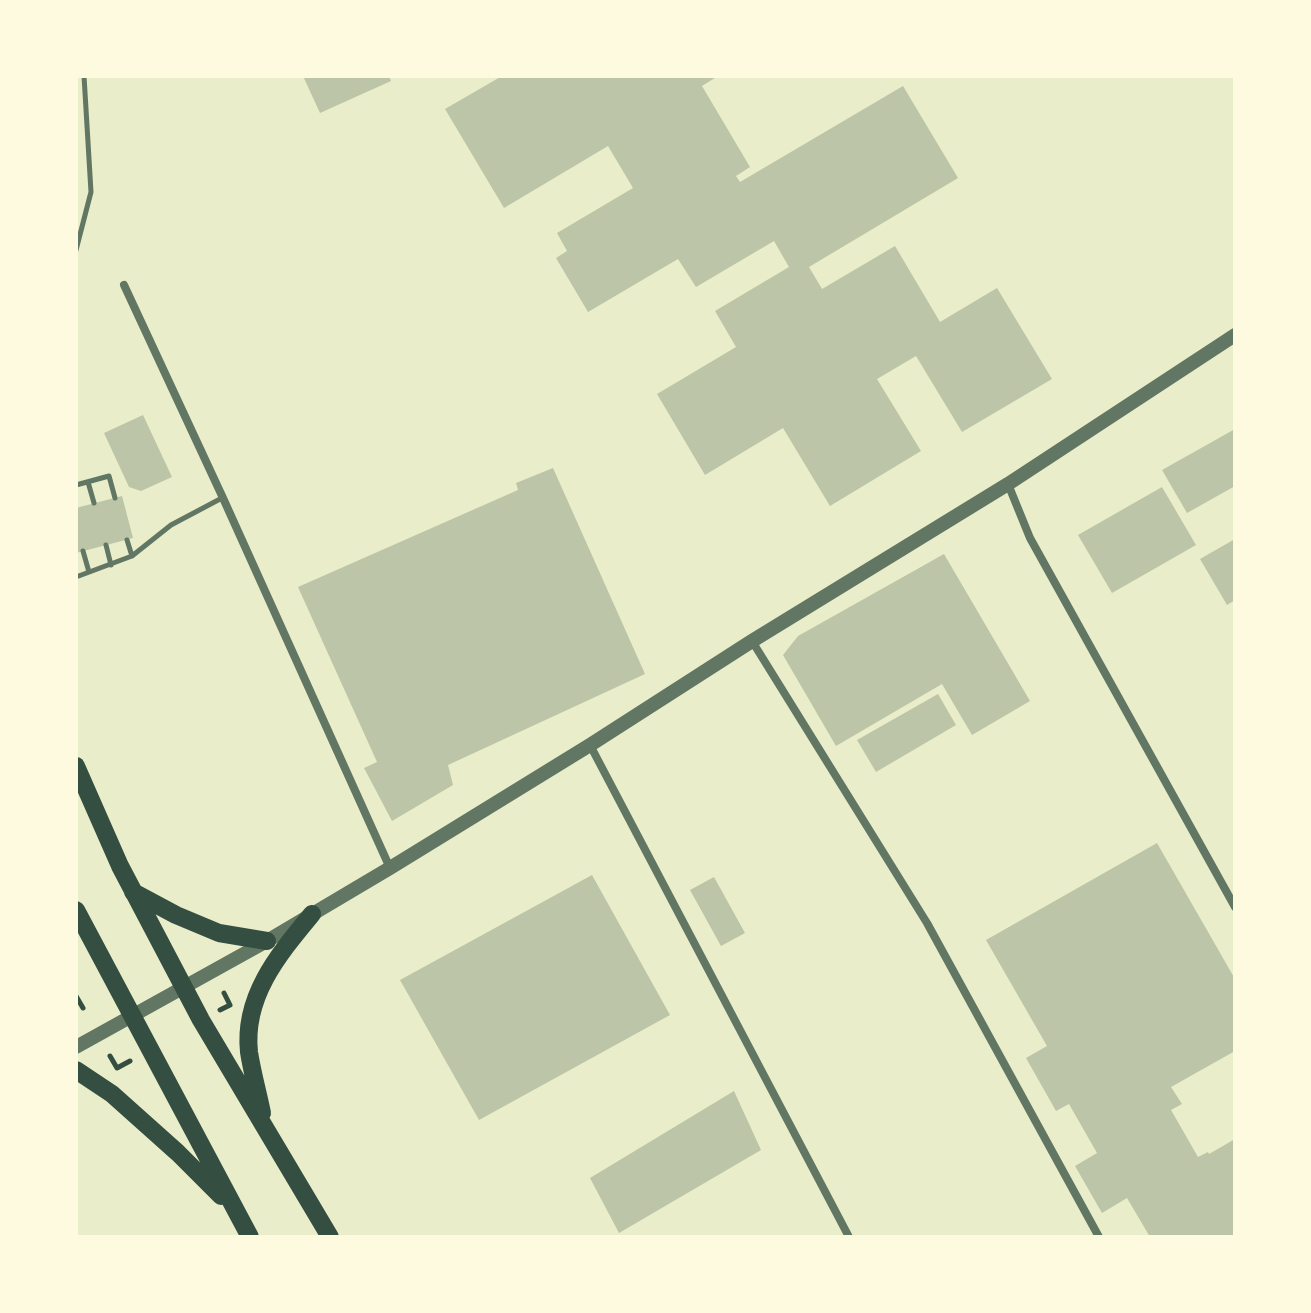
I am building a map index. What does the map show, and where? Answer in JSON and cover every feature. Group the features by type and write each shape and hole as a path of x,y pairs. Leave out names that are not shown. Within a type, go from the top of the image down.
{"main road":[{"path":"76,766 133,892 201,1020 330,1237"},
{"path":"133,892 219,933 267,941"},
{"path":"76,910 250,1237"},
{"path":"265,1127 249,1050 254,1002 272,964 312,914"},
{"path":"76,1070 112,1094 234,1209"}],"street":[{"path":"124,285 390,868"},
{"path":"76,1047 267,941 390,868 1008,484 1235,335"},
{"path":"1008,484 1030,538 1235,907"},
{"path":"752,641 927,923 1099,1237"},
{"path":"590,745 849,1237"}],"lane":[{"path":"76,250 91,192 84,76"},
{"path":"76,485 109,476 115,498"},
{"path":"88,482 94,503"},
{"path":"76,577 132,556 171,525 223,498"},
{"path":"127,540 132,556"},
{"path":"106,545 111,565"},
{"path":"83,551 89,572"}],"path":[{"path":"220,1010 230,1005 224,993"},
{"path":"76,996 83,1008"},
{"path":"110,1056 117,1068 130,1061"}],"building":[{"path":"303,76 389,76 391,81 320,113"},
{"path":"502,76 718,76 702,86 750,167 736,176 740,182 903,86 958,178 809,267 822,289 895,246 940,322 997,288 1052,379 962,432 916,356 877,379 921,451 830,506 783,428 705,475 657,394 736,347 715,311 789,267 774,241 696,287 678,259 588,312 556,258 567,251 557,233 633,188 608,146 504,208 445,109"},
{"path":"143,415 172,477 141,491 129,487 104,433"},
{"path":"1235,429 1235,486 1187,513 1162,470"},
{"path":"553,468 645,674 448,765 453,785 392,821 364,768 377,762 298,587 518,490 516,483"},
{"path":"1162,487 1196,545 1112,593 1078,535"},
{"path":"122,496 133,538 76,553 76,508"},
{"path":"1235,539 1235,600 1227,605 1200,559"},
{"path":"944,554 1030,701 972,735 942,684 836,746 783,655 798,636"},
{"path":"938,694 956,725 876,772 857,740"},
{"path":"1157,843 1235,979 1235,1051 1171,1087 1182,1104 1171,1110 1198,1157 1235,1139 1235,1237 1150,1237 1127,1198 1102,1213 1075,1166 1097,1153 1069,1104 1056,1111 1026,1058 1047,1046 986,940"},
{"path":"592,875 670,1015 479,1120 400,980"},
{"path":"714,877 745,933 721,946 690,890"},
{"path":"734,1091 761,1150 619,1233 590,1178"}]}
